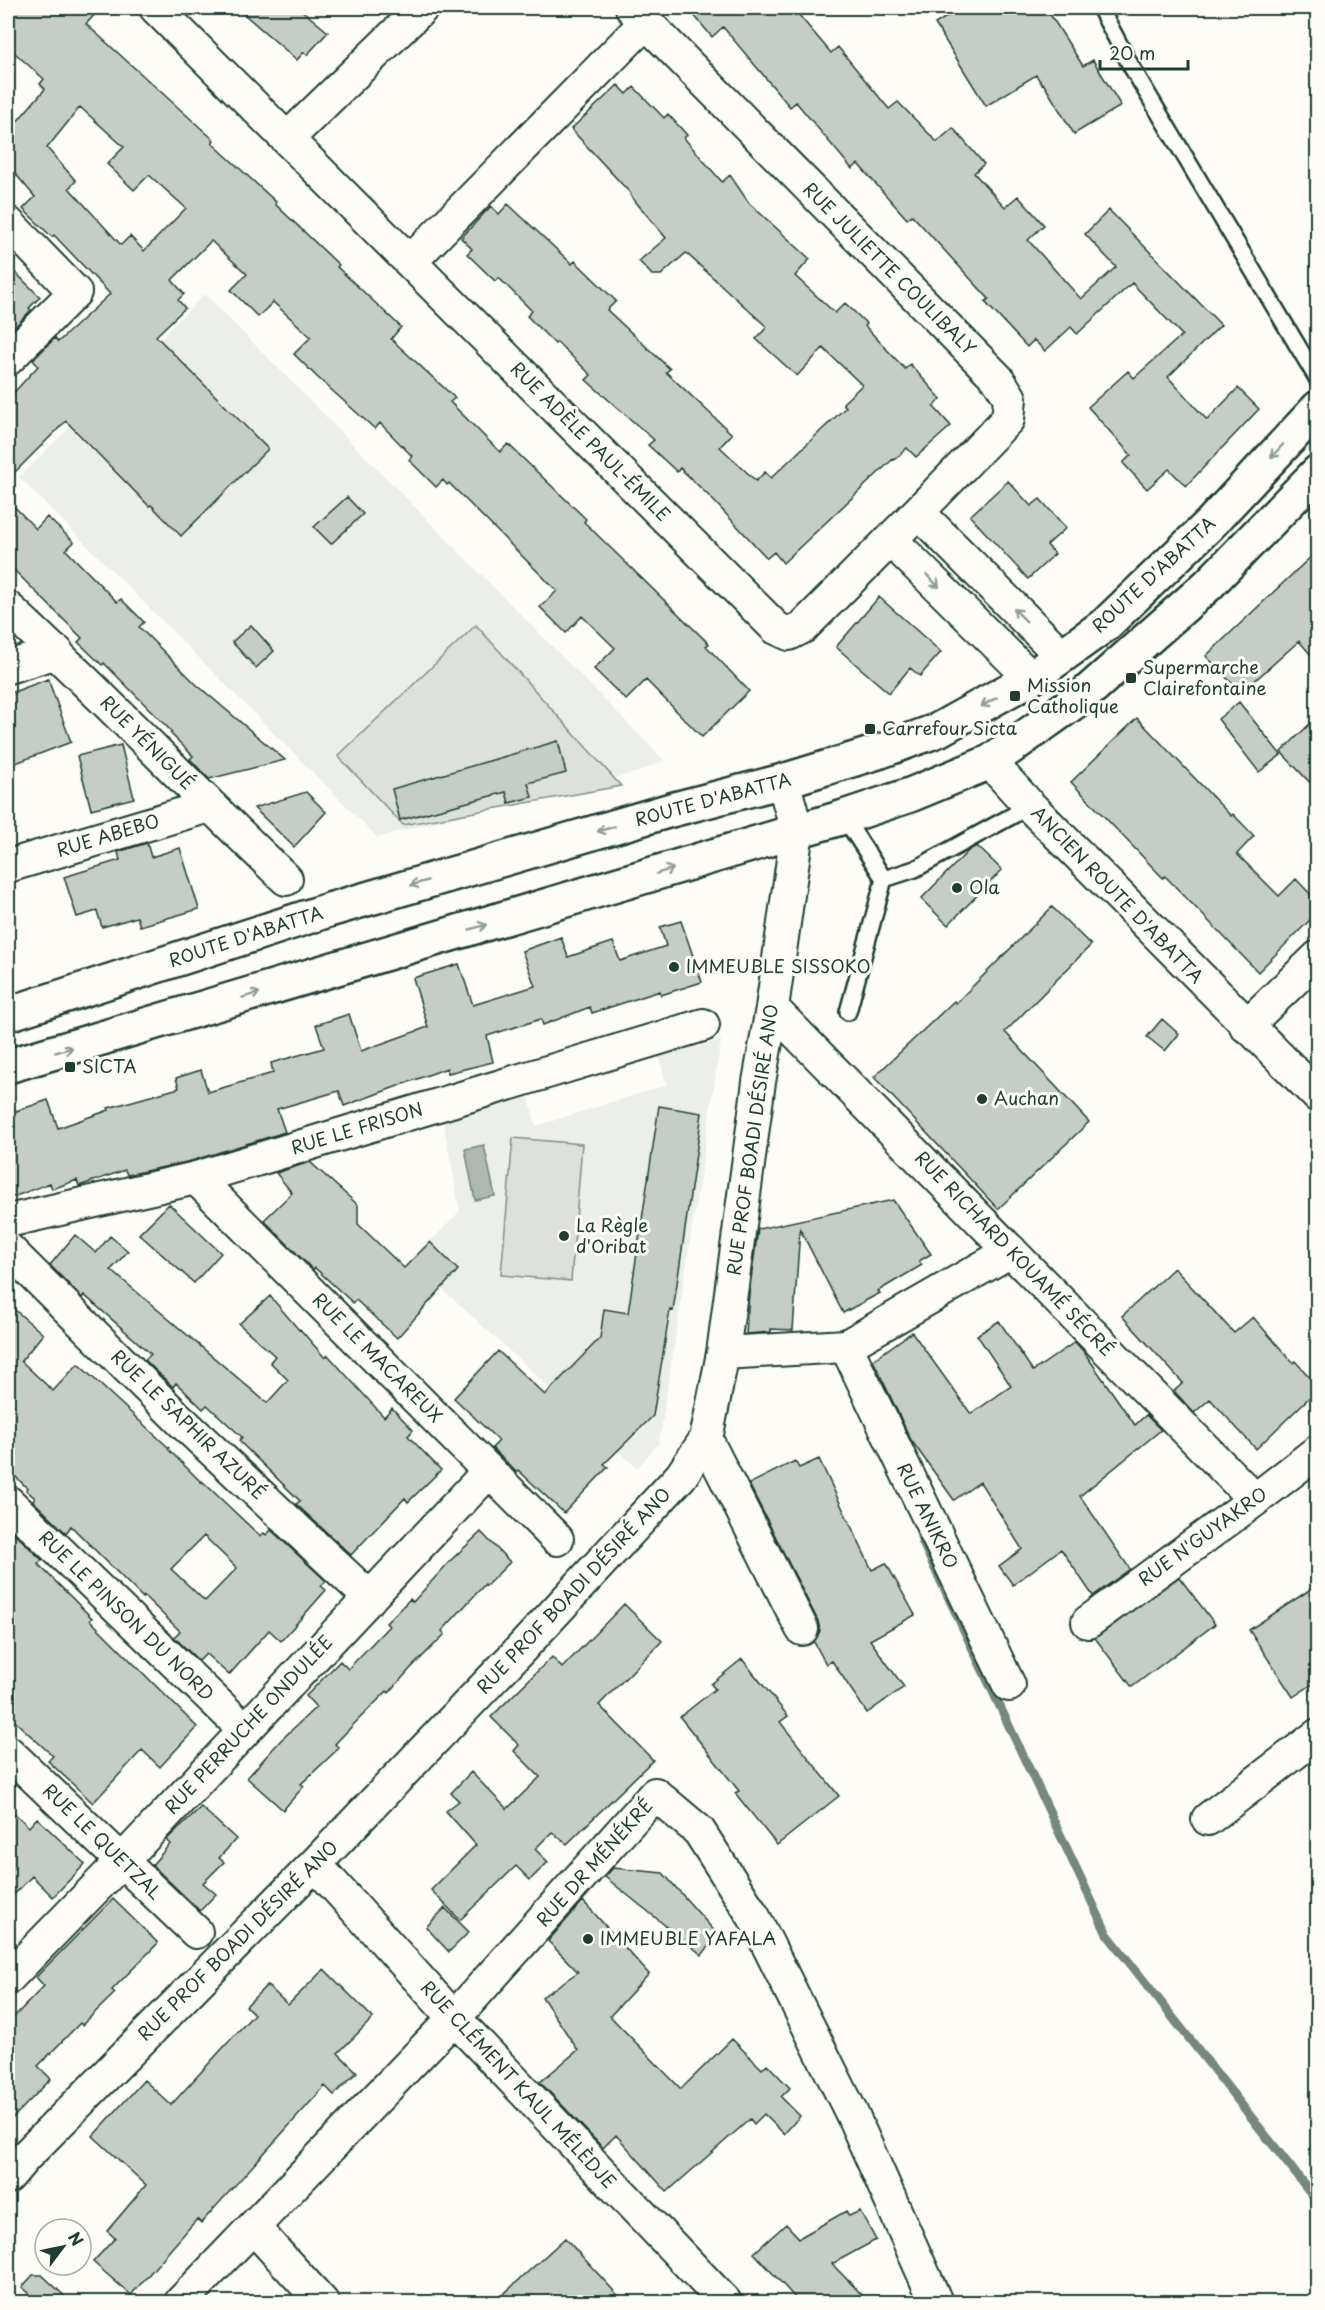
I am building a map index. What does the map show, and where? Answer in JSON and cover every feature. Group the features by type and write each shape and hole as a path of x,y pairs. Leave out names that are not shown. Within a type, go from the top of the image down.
{"street":[{"name":"RUE ADÈLE PAUL-ÉMILE","path":"156,8 776,628 789,634 803,627 891,540"},
{"path":"287,139 422,8"},
{"path":"410,262 639,15"},
{"name":"RUE JULIETTE COULIBALY","path":"639,15 998,379 1010,398 1008,419 891,540"},
{"path":"8,223 75,292 8,359"},
{"name":"ROUTE D'ABATTA","path":"8,1014 362,900 671,810 783,781 881,751 938,730 1032,678 1106,624 1209,525 1317,408"},
{"path":"8,1066 844,817 910,795 990,762 1084,695 1128,658 1208,585 1317,472"},
{"path":"918,512 1062,656"},
{"path":"891,540 1032,678"},
{"name":"RUE YÉNIGUÉ","path":"8,608 57,652 209,806 286,879"},
{"path":"8,667 57,652"},
{"name":"ANCIEN ROUTE D'ABATTA","path":"990,762 1030,806 1317,1096"},
{"path":"783,781 797,831"},
{"name":"RUE ABEBO","path":"8,866 209,806"},
{"name":"RUE PROF BOADI DÉSIRÉ ANO","path":"8,2177 25,2157 315,1864 519,1651 681,1476 706,1439 723,1353 759,1082 797,831"},
{"path":"1246,1026 1317,957"},
{"name":"RUE RICHARD KOUAMÉ SÉCRÉ","path":"772,1008 1255,1500"},
{"name":"RUE LE FRISON","path":"8,1221 196,1178 703,1025"},
{"name":"RUE LE MACAREUX","path":"196,1178 557,1539"},
{"name":"RUE LE SAPHIR AZURÉ","path":"8,1249 178,1418 370,1598"},
{"path":"723,1353 846,1346 1011,1251"},
{"name":"RUE ANIKRO","path":"846,1346 1009,1685"},
{"path":"706,1439 802,1629"},
{"name":"RUE N'GUYAKRO","path":"1088,1622 1255,1500 1317,1451"},
{"name":"RUE PERRUCHE ONDULÉE","path":"8,1978 122,1861 489,1471"},
{"name":"RUE LE PINSON DU NORD","path":"8,1502 244,1729"},
{"path":"1208,1819 1317,1735"},
{"name":"RUE LE QUETZAL","path":"8,1752 196,1932"},
{"name":"RUE DR MÉNÉKRÉ","path":"181,2302 454,2018 655,1794 699,1831 754,1917 852,2114 936,2302"},
{"name":"RUE CLÉMENT KAUL MÉLÈDJE","path":"315,1864 454,2018 724,2302"},
{"path":"253,2227 322,2302"}],"lane":[{"path":"1100,8 1131,66 1317,380"},
{"path":"884,879 915,869 1030,806"},
{"path":"844,817 884,879 848,1012"}],"shaded area":[{"path":"205,294 664,760 638,772 378,838 19,477"},
{"path":"476,625 621,786 403,825 338,756"},
{"name":"La Règle d'Oribat","path":"721,1040 659,1443 637,1468 412,1261 460,1211 443,1120 528,1095 536,1126 667,1085 659,1057"},
{"path":"513,1138 582,1144 571,1281 501,1275"},
{"path":"484,1145 495,1196 475,1200 465,1149"}],"building":[{"path":"8,8 101,8 86,24 214,140 212,143 276,202 275,204 339,265 337,267 401,327 391,339 455,398 450,402 500,452 508,444 586,519 584,522 709,644 706,646 749,691 702,737 646,680 626,700 594,669 615,648 582,616 566,633 540,607 557,591 449,483 447,485 443,480 436,487 409,460 412,456 380,423 375,429 294,354 311,337 273,302 258,317 231,290 247,274 211,241 172,280 184,294 178,300 185,308 156,336 268,449 181,536 66,421 8,479 8,399 38,366 33,360 55,338 58,342 110,294 54,235 52,237 23,209 35,197 8,165 8,132 45,89 40,84 44,79 8,47","holes":["80,107 124,147 107,164 134,190 149,175 186,208 144,251 130,236 121,245 69,188 76,181 47,148"]},
{"path":"237,8 299,8 328,32 307,55 304,52 297,60"},
{"path":"688,8 793,8 831,53 838,47 889,109 898,102 937,142 953,128 984,164 974,173 1005,207 1018,196 1044,225 1028,240 1081,299 1116,267 1085,234 1109,210 1221,325 1168,377 1207,420 1238,388 1259,409 1186,486 1169,469 1147,489 1123,463 1131,455 1088,407 1128,371 1134,378 1182,335 1132,283 1077,334 1071,327 1045,351 1034,340 1027,347 985,302 989,299 912,215 907,219 858,164 852,169 796,102 790,107 723,27 712,37"},
{"path":"961,8 1046,8 1083,66 1093,60 1121,106 1074,134 1036,75 986,106 935,24"},
{"path":"618,85 627,94 634,87 664,118 668,114 687,135 684,138 722,182 730,175 749,203 810,259 795,276 835,313 845,303 867,324 865,326 905,369 910,364 941,399 933,406 951,426 916,457 907,448 893,459 783,563 774,552 767,558 680,468 677,472 648,445 654,440 586,380 591,375 527,316 532,311 499,278 495,281 467,254 472,249 461,238 491,206 499,214 508,204 572,264 575,261 616,301 607,310 670,369 666,372 732,434 720,447 756,481 765,472 771,478 846,407 843,403 862,385 823,348 797,376 756,339 767,327 686,253 661,275 652,275 639,261 666,238 631,194 571,129"},
{"path":"8,265 40,297 9,333"},
{"path":"1008,481 1031,506 1040,499 1066,528 1047,545 1055,554 1028,579 970,516"},
{"path":"347,497 363,514 331,544 314,527"},
{"path":"8,500 36,529 47,517 74,542 66,550 117,602 121,599 144,622 139,627 197,685 285,760 209,779 190,759 193,756 170,733 172,732 104,663 102,665 78,642 82,638 8,564"},
{"path":"1317,551 1317,662 1299,641 1241,693 1206,656"},
{"path":"879,597 941,652 920,676 910,668 889,693 836,647"},
{"path":"251,625 274,651 256,668 232,642"},
{"path":"48,679 71,742 8,766 8,694"},
{"path":"1239,702 1281,755 1259,772 1218,719"},
{"path":"1317,717 1317,790 1281,752"},
{"path":"1137,718 1231,816 1233,814 1254,836 1237,854 1279,896 1296,879 1317,901 1317,913 1258,972 1071,782"},
{"path":"558,741 566,773 528,783 532,797 509,803 506,792 400,820 392,789"},
{"path":"121,745 134,798 91,809 77,756"},
{"path":"306,792 326,812 294,847 254,808"},
{"path":"147,843 151,857 180,848 199,909 140,926 137,917 102,927 97,911 77,917 64,877 120,860 118,852"},
{"path":"977,846 1002,870 948,925 921,899 969,850"},
{"name":"Auchan","path":"1052,907 1091,945 1005,1032 1089,1122 998,1209 874,1077 954,1001 956,1003"},
{"path":"681,921 702,982 661,995 660,991 592,1013 590,1007 543,1025 541,1019 487,1036 493,1062 448,1073 447,1068 344,1106 339,1091 277,1109 285,1132 191,1161 127,1175 125,1170 79,1186 77,1180 52,1189 50,1183 8,1199 8,1114 48,1100 58,1128 109,1110 108,1108 179,1088 176,1078 201,1070 208,1092 273,1073 271,1063 324,1048 316,1025 349,1014 361,1051 428,1027 413,978 459,964 473,1005 535,986 522,951 561,937 568,957 613,942 620,961 666,946 660,927"},
{"path":"1162,1019 1179,1034 1165,1051 1147,1037"},
{"path":"659,1106 702,1113 673,1311 670,1310 653,1416 604,1464 608,1467 564,1513 492,1448 499,1441 454,1398 498,1351 545,1395 600,1338 604,1309 628,1313"},
{"path":"310,1162 358,1205 358,1224 404,1268 430,1242 458,1270 397,1338 356,1300 353,1303 315,1268 313,1270 264,1220 292,1193 276,1173"},
{"path":"893,1200 931,1254 919,1261 922,1265 878,1291 880,1293 843,1313 800,1229 793,1330 771,1329 771,1332 746,1334 758,1229"},
{"path":"169,1204 221,1253 194,1283 139,1234"},
{"path":"75,1235 96,1253 110,1236 128,1251 111,1270 267,1403 288,1380 270,1362 275,1356 239,1324 270,1296 325,1358 328,1355 384,1417 392,1408 413,1430 408,1436 441,1470 408,1502 405,1498 351,1555 296,1504 300,1501 239,1441 242,1437 207,1405 203,1409 176,1383 173,1387 145,1360 151,1354 84,1295 82,1298 50,1265"},
{"path":"1174,1268 1234,1333 1253,1317 1293,1363 1295,1361 1317,1385 1317,1390 1256,1449 1210,1399 1194,1413 1174,1391 1183,1383 1122,1316"},
{"path":"8,1304 43,1334 21,1361 53,1391 78,1364 260,1536 264,1533 266,1535 271,1530 326,1581 321,1586 326,1590 281,1641 269,1630 229,1675 206,1654 199,1661 174,1637 180,1631 144,1596 143,1598 71,1526 66,1533 33,1501 35,1498 8,1469","holes":["204,1536 237,1568 205,1601 171,1569"]},
{"path":"999,1321 1033,1371 1075,1342 1135,1425 1146,1415 1161,1430 1080,1496 1130,1569 1093,1596 1061,1549 1013,1585 999,1566 1022,1549 980,1482 954,1500 911,1440 873,1360 912,1332 971,1414 1011,1386 977,1335"},
{"path":"819,1459 872,1570 886,1563 915,1615 870,1640 904,1687 867,1713 832,1661 826,1664 814,1642 820,1631 818,1621 749,1484 795,1461 799,1468"},
{"path":"9,1528 42,1560 38,1564 92,1618 90,1620 197,1727 160,1767 142,1750 93,1803 48,1761 53,1756 8,1715"},
{"path":"481,1532 510,1562 486,1586 485,1584 442,1631 445,1634 389,1693 387,1691 335,1744 339,1748 301,1784 304,1786 283,1810 247,1778 280,1741 316,1707 306,1696 340,1661 348,1669 389,1626 386,1623 410,1599 413,1602 450,1561"},
{"path":"1179,1577 1215,1624 1132,1687 1095,1638"},
{"path":"1317,1585 1317,1681 1293,1697 1249,1630"},
{"path":"624,1604 662,1641 599,1705 653,1760 567,1844 552,1832 535,1849 548,1862 530,1880 516,1866 460,1920 431,1890 476,1845 446,1811 459,1801 451,1793 471,1772 507,1809 540,1777 514,1751 519,1745 491,1717 552,1657 562,1668"},
{"path":"742,1659 788,1716 780,1722 839,1796 777,1845 735,1793 739,1791 680,1717 715,1689 711,1684"},
{"path":"8,1807 29,1827 37,1818 85,1864 53,1897 32,1876 8,1901"},
{"path":"201,1807 236,1839 219,1858 224,1862 203,1883 216,1894 200,1911 152,1865 170,1844 166,1840"},
{"path":"613,1868 663,1873 718,1935 702,1955 605,1877"},
{"path":"113,1899 158,1943 112,1990 115,1993 82,2025 80,2023 38,2066 51,2079 8,2123 8,2023 44,1986 36,1977"},
{"path":"583,1901 649,1974 610,2016 681,2089 732,2039 762,2069 767,2064 790,2088 781,2097 800,2116 784,2134 764,2114 754,2124 750,2119 667,2192 616,2135 603,2148 540,2082 578,2050 542,1997 578,1972 548,1941"},
{"path":"445,1908 469,1932 449,1952 426,1927"},
{"path":"324,1969 373,2018 338,2053 357,2072 334,2095 325,2086 201,2223 197,2219 131,2295 93,2262 115,2238 107,2231 146,2185 93,2136 144,2080 171,2105 254,2014 246,2006 267,1985 288,2005"},
{"path":"846,2211 849,2216 860,2211 876,2240 832,2264 869,2302 799,2302 754,2253 786,2224 799,2238"},
{"path":"565,2238 624,2302 495,2302"},
{"path":"33,2275 33,2277 44,2277 71,2302 39,2302 22,2287"}],"waterway":[{"path":"920,1531 922,1541 1107,1934 1318,2202"}],"place":[{"name":"Supermarche Clairefontaine","path":"1131,678"},
{"name":"Mission Catholique","path":"1015,696"},
{"name":"Carrefour Sicta","path":"870,729"},
{"name":"Ola","path":"957,888"},
{"name":"IMMEUBLE SISSOKO","path":"674,967"},
{"name":"SICTA","path":"70,1067"},
{"name":"Auchan","path":"982,1099"},
{"name":"La Règle d'Oribat","path":"564,1236"},
{"name":"IMMEUBLE YAFALA","path":"588,1939"}]}
